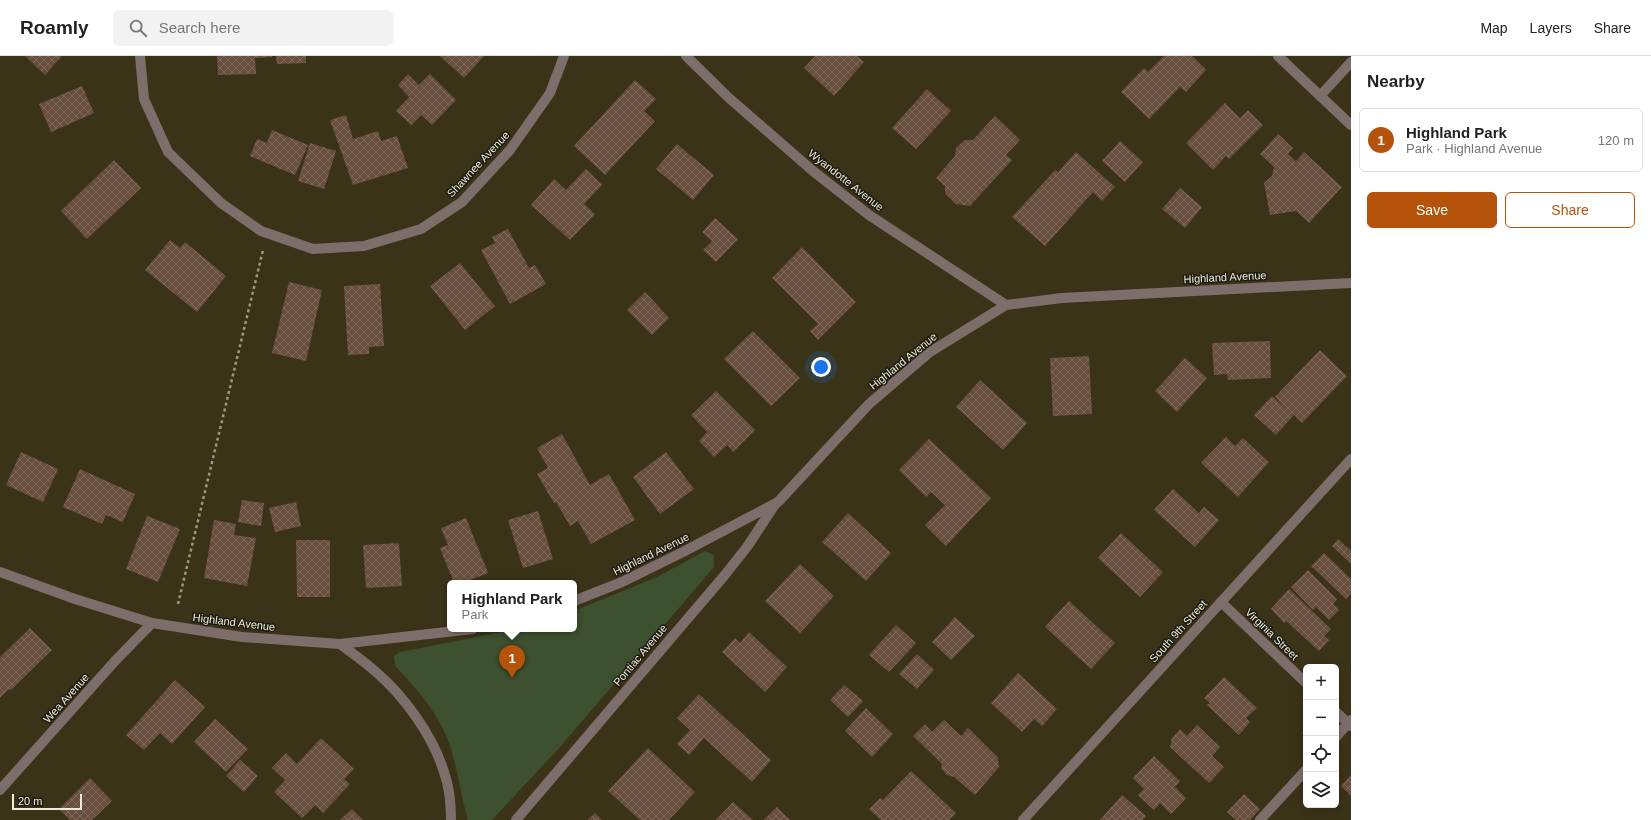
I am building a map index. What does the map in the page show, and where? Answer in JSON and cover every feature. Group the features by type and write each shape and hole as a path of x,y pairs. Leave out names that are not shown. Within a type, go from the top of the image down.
{"street":[{"name":"Shawnee Avenue","path":"140,56 144,99 168,152 221,203 261,231 313,249 364,246 421,229 462,202 510,150 550,93 564,56"},
{"name":"Wyandotte Avenue","path":"686,56 729,98 813,171 869,215 1006,305"},
{"path":"1278,56 1351,125"},
{"path":"1320,96 1351,62"},
{"name":"Highland Avenue","path":"577,600 622,582 778,502 868,404 930,352 1006,305 1062,298 1351,283"},
{"name":"South 9th Street","path":"1023,820 1351,459"},
{"name":"Pontiac Avenue","path":"516,820 724,576 747,547 778,502"},
{"name":"Highland Avenue","path":"0,572 75,599 152,623 242,637 340,644 447,632"},
{"name":"Virginia Street","path":"1221,602 1303,680"},
{"name":"Wea Avenue","path":"0,790 115,661 152,623"},
{"path":"340,644 377,673 406,703 431,739 445,772 451,809 451,820"},
{"path":"1339,714 1350,723 1339,733"},
{"path":"1260,820 1304,772"}],"path":[{"path":"178,604 267,234"}],"green space":[{"path":"705,551 714,555 714,567 560,747 492,820 468,820 447,737 428,704 395,666 394,656 400,652 501,632 577,632 577,610 657,577"}],"building":[{"path":"25,56 62,56 45,75"},
{"path":"217,56 272,57 255,58 256,74 218,75"},
{"path":"276,56 306,56 306,63 277,64"},
{"path":"440,56 484,56 464,78"},
{"path":"815,56 857,56 864,62 834,96 804,68"},
{"path":"1164,56 1192,56 1206,70 1186,92 1180,87 1149,119 1121,92 1144,68 1148,72"},
{"path":"408,74 419,85 430,74 456,100 432,125 421,115 411,125 396,111 409,97 398,85"},
{"path":"635,80 656,99 644,111 655,121 605,175 574,146"},
{"path":"82,86 94,113 51,132 39,104"},
{"path":"927,89 951,111 916,149 892,128"},
{"path":"1225,103 1240,118 1248,110 1263,125 1229,159 1226,156 1213,170 1186,143"},
{"path":"346,115 353,139 378,131 381,141 397,136 408,168 353,185 330,120"},
{"path":"995,116 1020,140 1006,155 1012,160 970,206 956,204 945,193 945,186 936,178 955,156 956,148 965,140 973,140"},
{"path":"272,130 308,145 295,175 250,156 257,139 267,143"},
{"path":"1278,134 1293,148 1288,154 1296,161 1304,152 1342,187 1309,223 1296,211 1270,215 1264,183 1272,176 1274,167 1260,154"},
{"path":"1120,141 1143,162 1125,182 1102,161"},
{"path":"310,143 336,151 324,189 298,181"},
{"path":"677,144 714,175 693,200 656,169"},
{"path":"1076,152 1115,187 1102,201 1093,192 1045,246 1012,217 1055,170 1058,172"},
{"path":"114,160 141,188 87,239 61,211"},
{"path":"586,169 602,185 584,204 595,214 570,240 531,205 554,179 566,190"},
{"path":"1180,188 1202,207 1185,228 1162,209"},
{"path":"715,218 738,239 716,262 703,250 712,241 702,232"},
{"path":"508,229 529,268 535,265 546,284 510,304 481,250 495,243 492,237"},
{"path":"170,240 180,248 185,242 226,276 197,312 145,270"},
{"path":"802,247 856,302 818,340 810,331 818,324 772,278"},
{"path":"460,263 495,306 465,330 430,286"},
{"path":"289,282 322,290 306,361 272,353"},
{"path":"380,284 384,346 369,347 369,354 348,355 344,286"},
{"path":"645,292 669,318 652,335 627,310"},
{"path":"753,331 800,378 771,406 724,359"},
{"path":"1270,341 1271,378 1228,380 1227,374 1214,375 1212,343"},
{"path":"1320,350 1347,376 1302,423 1294,415 1276,435 1254,415 1272,396 1285,408 1275,397"},
{"path":"1089,356 1092,414 1053,416 1050,358"},
{"path":"1185,358 1207,378 1177,412 1155,391"},
{"path":"980,380 1027,423 1003,450 956,407"},
{"path":"716,391 755,430 733,452 727,445 714,457 699,441 707,432 691,415"},
{"path":"562,434 590,485 609,474 635,520 591,544 578,521 570,526 537,474 548,468 537,448"},
{"path":"1226,437 1235,446 1243,438 1269,462 1238,497 1201,463"},
{"path":"929,439 991,498 946,546 925,525 945,505 931,492 926,497 899,470"},
{"path":"21,452 58,469 43,502 6,485"},
{"path":"666,452 694,489 660,514 633,477"},
{"path":"80,469 135,494 123,522 106,515 102,524 63,507"},
{"path":"1173,489 1199,513 1204,507 1219,520 1195,547 1154,510"},
{"path":"242,500 264,503 261,526 238,522"},
{"path":"296,502 301,526 275,532 269,508"},
{"path":"538,511 553,559 523,568 508,520"},
{"path":"848,513 891,553 866,581 822,542"},
{"path":"147,516 180,529 158,582 126,569"},
{"path":"466,518 488,573 470,580 453,580 440,548 448,545 441,528"},
{"path":"214,520 236,524 234,535 256,538 247,586 204,578"},
{"path":"1121,533 1163,572 1140,597 1098,558"},
{"path":"1338,539 1351,551 1351,564 1332,546"},
{"path":"296,540 330,540 330,597 297,597"},
{"path":"399,543 402,586 366,588 363,545"},
{"path":"1324,553 1351,579 1351,593 1346,599 1311,566"},
{"path":"800,564 834,596 800,633 765,601"},
{"path":"1308,570 1337,599 1333,604 1339,610 1329,620 1316,607 1313,610 1291,587"},
{"path":"1289,589 1331,629 1324,636 1329,640 1319,651 1286,621 1284,623 1271,609"},
{"path":"1069,601 1115,643 1091,669 1045,627"},
{"path":"955,617 975,636 951,660 932,642"},
{"path":"896,625 916,643 889,672 869,655"},
{"path":"30,628 52,650 11,690 9,689 0,698 0,657"},
{"path":"749,632 787,667 765,692 722,652 735,638 740,643"},
{"path":"917,654 934,670 917,689 899,674"},
{"path":"1018,673 1057,709 1042,726 1034,719 1022,732 991,703"},
{"path":"1224,677 1257,708 1246,718 1250,722 1239,735 1207,705 1210,703 1204,698"},
{"path":"175,680 205,707 172,744 160,733 144,750 126,735"},
{"path":"844,685 863,701 848,717 830,700"},
{"path":"699,694 771,760 752,782 704,738 689,755 677,744 690,730 677,718"},
{"path":"866,708 893,734 872,757 845,731"},
{"path":"215,719 248,749 226,772 194,742"},
{"path":"944,720 961,736 968,728 998,758 999,767 975,795 954,777 947,775 941,768 942,764 913,736 925,724 932,732"},
{"path":"1197,725 1220,747 1212,756 1224,767 1209,783 1170,747 1172,738 1180,729 1187,736"},
{"path":"321,738 354,769 344,779 350,784 323,813 315,805 302,818 274,792 285,780 272,768 286,753 297,764"},
{"path":"648,748 695,792 669,820 640,820 608,791"},
{"path":"1154,756 1180,781 1175,787 1186,798 1171,814 1160,803 1154,810 1138,795 1144,789 1133,778"},
{"path":"240,760 258,776 244,792 226,776"},
{"path":"911,771 956,813 949,820 881,820 869,809 880,798 883,800"},
{"path":"1351,775 1351,796 1341,786"},
{"path":"90,778 112,801 92,820 70,820 59,809"},
{"path":"1244,794 1260,809 1250,820 1236,820 1227,812"},
{"path":"1122,795 1146,816 1143,820 1100,820"},
{"path":"733,802 753,820 716,820"},
{"path":"777,807 790,820 764,820"},
{"path":"352,809 363,820 340,820"},
{"path":"595,813 602,820 588,820"}],"place":[{"name":"Highland Park","path":"512,678"}]}
